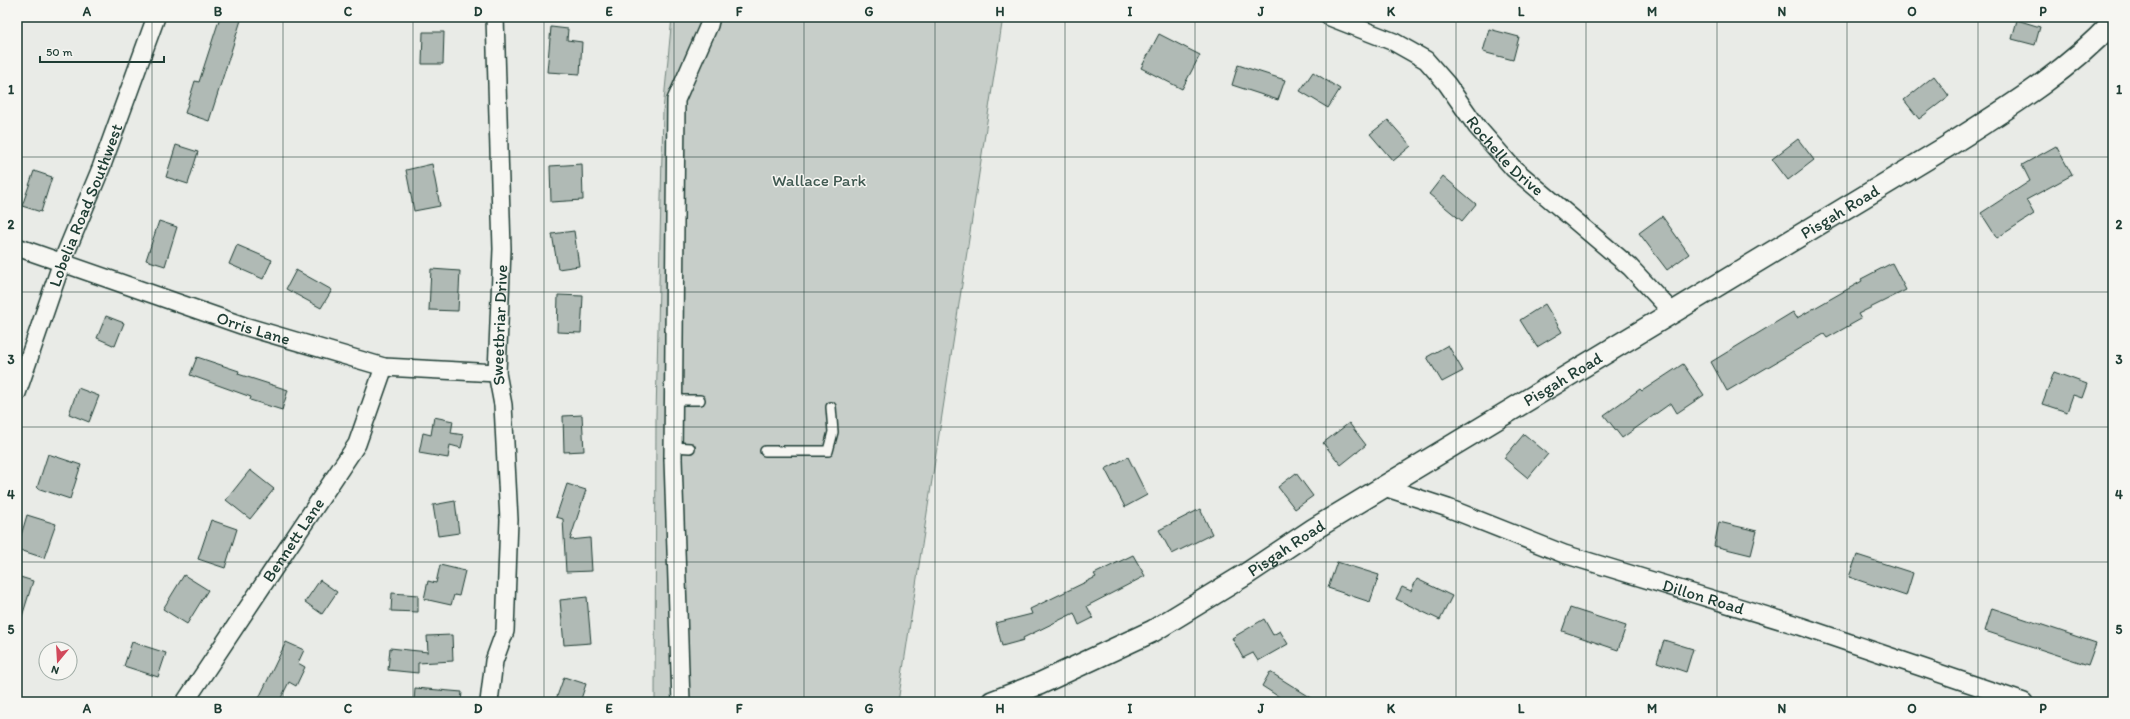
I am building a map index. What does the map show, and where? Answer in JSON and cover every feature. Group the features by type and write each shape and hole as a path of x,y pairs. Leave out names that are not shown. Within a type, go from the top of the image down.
{"street":[{"name":"Lobelia Road Southwest","path":"17,394 62,262 101,168 156,17"},
{"name":"Sweetbriar Drive","path":"489,702 494,662 505,631 509,520 503,405 497,373 502,249 495,17"},
{"path":"681,702 682,447 674,400 676,100 709,25 710,17"},
{"name":"Rochelle Drive","path":"1330,17 1394,42 1426,60 1447,84 1477,126 1513,168 1630,267 1672,312"},
{"name":"Pisgah Road","path":"992,702 1039,684 1153,631 1248,573 1314,529 1948,146 2025,97 2089,48 2113,22"},
{"name":"Orris Lane","path":"17,246 244,326 384,368 497,373"},
{"name":"Bennett Lane","path":"185,702 357,444 384,368"},
{"name":"Dillon Road","path":"1384,487 1448,508 1564,554 1800,626 2024,702"}],"lane":[{"path":"674,400 700,400"},
{"path":"765,451 828,451 833,432 831,407"}],"green space":[{"name":"Wallace Park","path":"672,17 1003,17 898,702 655,702 656,415 663,111"}],"building":[{"path":"220,17 242,17 209,121 185,113 195,81 199,82"},
{"path":"2017,20 2040,27 2035,45 2012,39"},
{"path":"551,27 568,29 567,40 582,42 580,74 547,72"},
{"path":"1489,29 1519,37 1513,60 1483,52"},
{"path":"423,32 444,32 443,64 422,64"},
{"path":"1159,34 1200,55 1182,89 1141,68"},
{"path":"1238,65 1285,80 1278,100 1232,85"},
{"path":"1313,72 1340,89 1328,108 1300,91"},
{"path":"1934,76 1949,96 1919,119 1904,100"},
{"path":"1388,120 1411,146 1393,161 1370,134"},
{"path":"1798,139 1814,160 1788,180 1772,159"},
{"path":"176,145 198,152 188,184 166,177"},
{"path":"2056,146 2072,175 2026,200 2034,214 1997,238 1981,213 2030,181 2022,165"},
{"path":"432,164 440,206 414,211 406,170"},
{"path":"582,164 583,200 551,202 550,166"},
{"path":"34,171 52,177 41,212 22,206"},
{"path":"1443,176 1476,204 1462,221 1429,194"},
{"path":"1662,216 1689,254 1667,270 1639,233"},
{"path":"159,221 177,227 165,266 146,260"},
{"path":"574,231 579,266 558,269 552,234"},
{"path":"237,245 272,260 263,279 229,264"},
{"path":"1892,263 1906,290 1858,314 1861,319 1827,338 1824,334 1727,391 1711,362 1793,312 1797,318 1862,281 1861,279"},
{"path":"431,269 460,271 458,311 429,310"},
{"path":"296,270 332,290 321,308 286,289"},
{"path":"558,295 583,296 581,333 557,332"},
{"path":"1545,304 1562,332 1537,347 1520,320"},
{"path":"106,316 124,323 115,346 97,338"},
{"path":"1448,345 1463,371 1442,382 1427,357"},
{"path":"197,357 239,371 238,374 288,390 282,410 250,400 251,397 190,375"},
{"path":"1683,364 1704,395 1677,413 1671,403 1622,438 1604,415 1640,389 1642,391"},
{"path":"2054,372 2087,384 2082,398 2073,395 2067,412 2042,404"},
{"path":"78,388 99,396 89,422 69,414"},
{"path":"582,415 584,451 564,452 563,416"},
{"path":"434,417 453,421 451,433 464,435 461,448 450,445 448,458 419,453 423,433 431,435"},
{"path":"1349,423 1366,445 1341,465 1323,443"},
{"path":"1524,434 1548,454 1528,478 1504,458"},
{"path":"48,454 81,465 70,499 37,488"},
{"path":"1128,457 1147,495 1125,507 1105,469"},
{"path":"250,470 274,489 250,519 226,500"},
{"path":"1296,473 1313,496 1295,509 1278,487"},
{"path":"567,484 586,490 570,540 590,538 592,571 566,572 563,519 556,517"},
{"path":"455,501 459,533 438,536 433,505"},
{"path":"1200,509 1212,534 1172,554 1159,530"},
{"path":"27,515 56,524 44,558 17,549"},
{"path":"211,520 237,529 225,568 198,559"},
{"path":"1719,522 1757,531 1751,555 1714,546"},
{"path":"1133,555 1145,576 1087,606 1093,618 1079,625 1074,613 1023,638 1024,640 1002,646 996,623 1032,614 1030,609 1096,577 1094,574"},
{"path":"1857,555 1913,573 1906,596 1849,577"},
{"path":"1337,562 1379,575 1370,602 1328,588"},
{"path":"440,565 465,571 459,596 454,595 451,605 424,599 428,581 436,583"},
{"path":"184,575 208,590 187,624 163,609"},
{"path":"17,576 33,581 20,623 17,622"},
{"path":"1417,579 1452,596 1440,620 1396,599 1402,587 1411,591"},
{"path":"320,580 337,592 322,614 305,602"},
{"path":"392,593 418,595 418,612 391,611"},
{"path":"587,597 591,643 564,645 560,600"},
{"path":"1570,608 1626,626 1618,650 1562,631"},
{"path":"1992,608 2096,643 2088,665 1985,631"},
{"path":"1264,619 1273,635 1280,631 1288,644 1258,661 1253,653 1243,658 1232,638"},
{"path":"452,635 453,661 418,663 418,673 388,670 390,648 428,652 427,636"},
{"path":"1664,640 1693,649 1686,672 1657,662"},
{"path":"132,642 166,653 158,677 124,666"},
{"path":"286,642 304,650 298,663 305,667 296,686 289,682 279,702 257,702"},
{"path":"1270,672 1318,702 1287,702 1262,686"},
{"path":"564,677 586,684 580,702 555,702"},
{"path":"415,688 462,692 461,702 414,702"}]}
